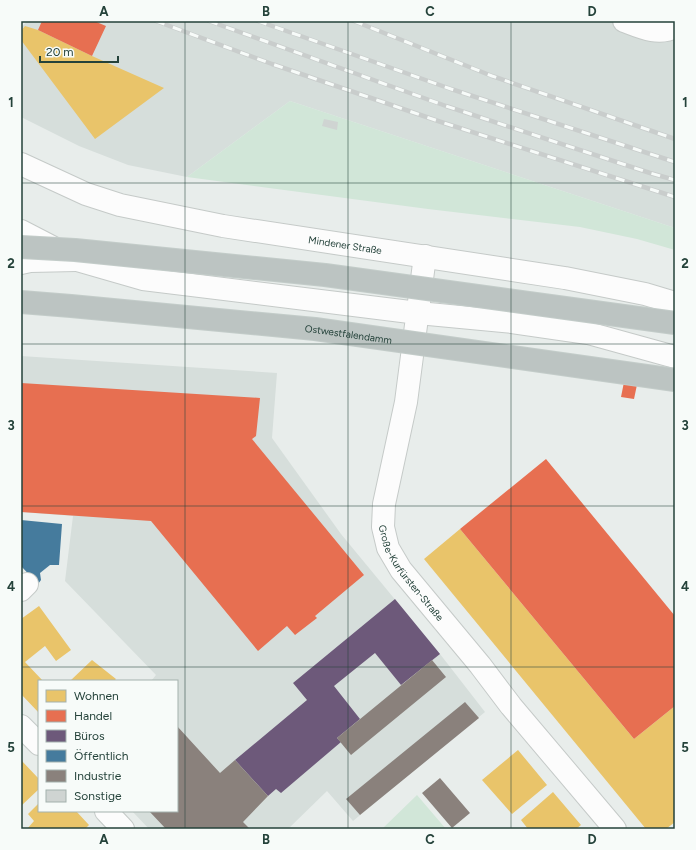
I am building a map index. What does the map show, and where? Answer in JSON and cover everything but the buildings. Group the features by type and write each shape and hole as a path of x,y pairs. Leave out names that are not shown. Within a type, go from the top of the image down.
{"highway":[{"path":"21,242 76,255"},
{"path":"21,247 76,255 325,275 675,323"},
{"name":"Ostwestfalendamm","path":"21,302 315,329 675,380"}],"street":[{"path":"624,21 649,30 661,30 675,27"},
{"name":"Mindener Straße","path":"21,164 86,194 120,206 223,226 565,278 645,294 675,303"},
{"path":"21,231 76,255 143,279 418,313 512,322 588,333 675,357"},
{"path":"21,263 76,255"},
{"name":"Große-Kurfürsten-Straße","path":"425,256 406,402 384,504 383,527 388,548 401,570 511,706 615,829"},
{"path":"21,726 38,743"},
{"path":"107,812 123,829"}],"shaded area":[{"path":"27,21 675,21 675,228 290,101 187,177 128,165 79,146 21,117 21,28"},
{"path":"21,356 277,373 272,438 341,534 440,654 485,712 353,821 327,791 288,829 149,829 133,812 178,812 178,680 152,680 156,675 65,581 73,516 21,512"}],"green space":[{"path":"290,101 675,228 675,250 637,239 580,227 428,209 187,177"},
{"path":"417,795 446,829 382,829"}],"railway":[{"path":"156,21 272,64 441,122 675,197"},
{"path":"209,21 446,106 675,180"},
{"path":"258,21 451,89 675,162"},
{"path":"354,21 492,76 675,139"}]}
